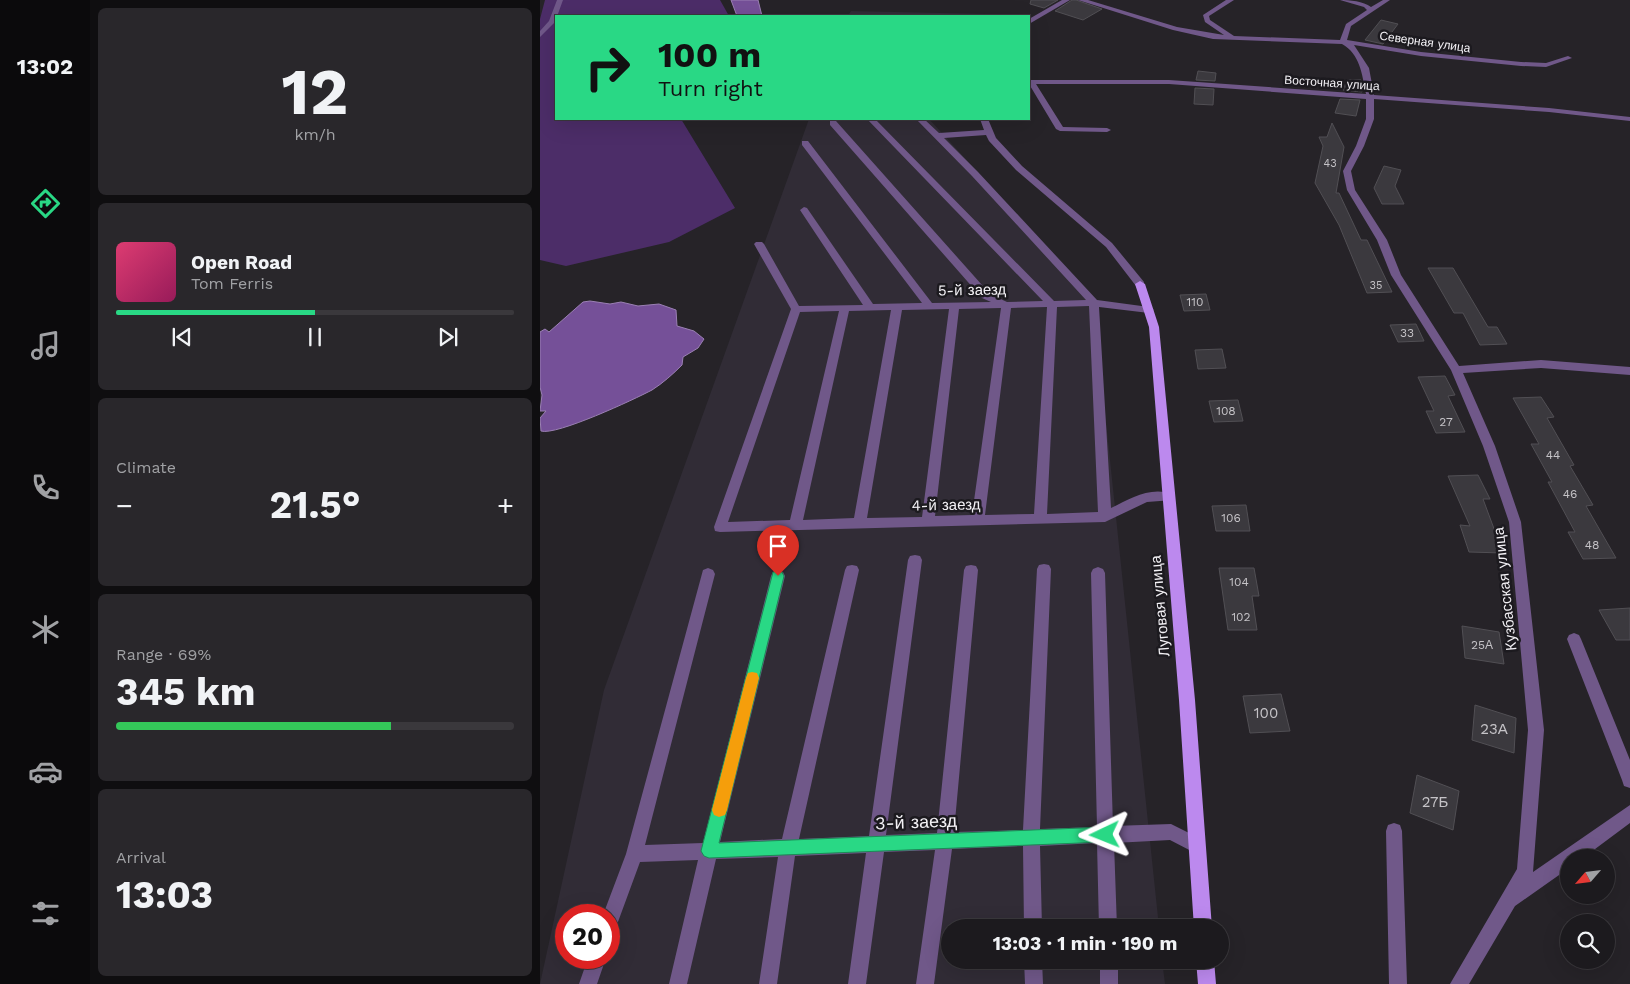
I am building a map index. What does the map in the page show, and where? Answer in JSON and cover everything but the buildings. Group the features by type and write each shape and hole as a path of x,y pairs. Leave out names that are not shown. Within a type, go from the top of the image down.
{"main road":[{"name":"Луговая улица","path":"1140,284 1154,327 1188,700 1202,919"},
{"path":"1206,969 1207,984"}],"street":[{"path":"540,35 552,22 560,0"},
{"path":"1030,21 1067,0"},
{"path":"1081,0 1164,24 1175,29 1213,37 1343,42"},
{"path":"1231,0 1206,15 1207,21 1233,38"},
{"path":"1343,0 1366,6 1371,11"},
{"name":"Северная улица","path":"1387,0 1348,25 1343,42 1421,54 1521,64 1546,65 1568,58"},
{"name":"Кузбасская улица","path":"1343,42 1354,48 1364,68 1370,96 1370,119 1360,146 1347,171 1351,190 1382,240 1396,275 1456,370 1489,446 1514,522 1536,730 1526,871 1459,984"},
{"name":"Восточная улица","path":"1107,130 1060,129 1031,82 1169,82 1549,110 1630,119"},
{"path":"872,120 1052,304 1040,519"},
{"path":"921,120 975,174 1094,303 1105,517"},
{"path":"984,120 992,140 1019,168 1109,245 1140,284"},
{"path":"833,122 986,296 1006,305 978,520"},
{"path":"937,136 989,132"},
{"path":"804,143 929,306"},
{"path":"804,210 870,308"},
{"path":"759,244 796,309"},
{"name":"5-й заезд","path":"796,309 1094,303 1148,310"},
{"path":"928,522 954,306"},
{"path":"860,523 897,307"},
{"path":"795,525 845,308"},
{"name":"4-й заезд","path":"796,309 720,527 1105,517 1145,497 1169,497"},
{"path":"1456,370 1542,364 1630,371"},
{"path":"857,984 915,560"},
{"path":"1033,919 1031,838 1044,569"},
{"path":"768,984 788,848 852,570"},
{"path":"925,984 945,841 971,570"},
{"path":"1098,573 1108,919"},
{"path":"616,904 634,854 708,574"},
{"path":"678,984 709,851 778,576"},
{"path":"1574,639 1630,780"},
{"path":"1507,902 1630,814"},
{"path":"1394,831 1398,984"},
{"name":"3-й заезд","path":"634,854 1171,832 1197,846"},
{"path":"588,984 593,969"},
{"path":"1033,969 1034,984"},
{"path":"1108,969 1109,984"}],"shaded area":[{"path":"545,0 720,0 728,15 555,15 555,120 682,120 735,208 669,242 566,266 540,260 540,19"},
{"path":"731,0 758,0 762,15 737,15"},
{"path":"851,11 986,14 985,15 849,15"},
{"path":"809,120 930,120 1093,298 1158,919 941,919 941,969 1163,969 1165,984 540,984 555,915 555,969 620,969 620,904 557,904 604,690"},
{"path":"590,301 610,304 621,302 638,306 659,304 676,310 677,326 694,331 704,339 698,348 683,357 682,365 679,368 652,390 578,423 549,431 541,431 540,418 546,411 540,411 542,395 540,387 540,332 545,329 549,332 583,302"}],"slow traffic":[{"path":"719,810 752,678"}],"route":[{"path":"778,576 709,851 1105,835"}]}
